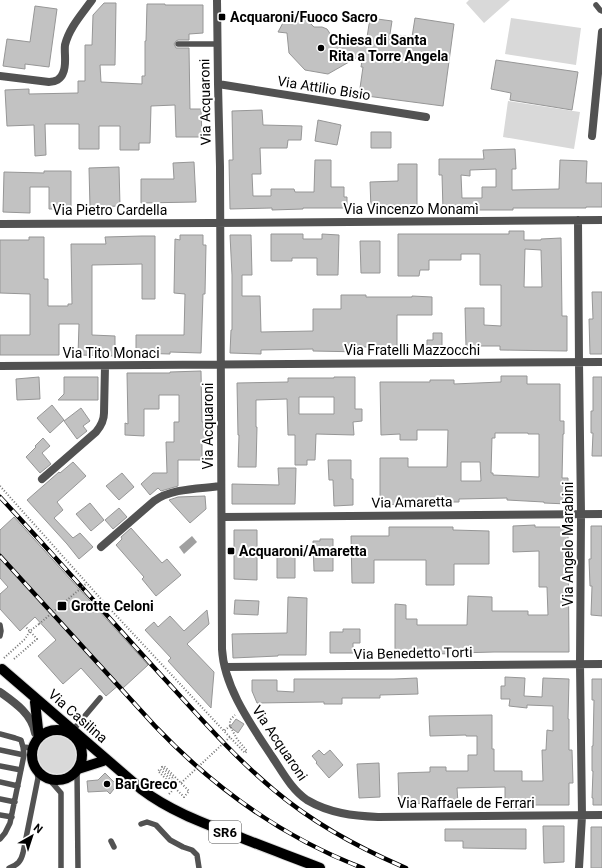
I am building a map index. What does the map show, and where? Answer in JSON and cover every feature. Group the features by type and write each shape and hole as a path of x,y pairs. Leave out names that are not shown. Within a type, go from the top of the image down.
{"main road":[{"name":"Via Casilina","path":"1,666 29,693 59,730"},
{"name":"Via Casilina","path":"1,666 136,784"},
{"name":"Via Casilina","path":"35,702 33,759 36,767"},
{"name":"Via Casilina","path":"33,744 48,731 59,730 72,734 81,748 81,763 72,775 64,779 48,778"},
{"name":"Via Casilina","path":"81,748 103,761 160,802 178,812 207,825 320,868"},
{"name":"Via Casilina","path":"78,769 103,761"},
{"path":"36,767 48,778"}],"street":[{"path":"0,76 49,82 54,82 59,79 64,70 65,47 69,33 92,0"},
{"name":"Via Acquaroni","path":"217,0 220,167 223,661 230,684 242,708 290,784 306,799 332,811"},
{"path":"592,136 602,32"},
{"name":"Via Attilio Bisio","path":"218,84 426,117"},
{"name":"Via Angelo Marabini","path":"578,220 582,816 579,868"},
{"name":"Via Vincenzo Monamì","path":"220,223 602,220"},
{"name":"Via Pietro Cardella","path":"0,224 220,223"},
{"name":"Via Fratelli Mazzocchi","path":"221,365 602,362"},
{"name":"Via Tito Monaci","path":"0,366 221,365"},
{"path":"42,479 96,432 100,426 104,416 105,366"},
{"path":"101,547 161,496 173,492 221,486"},
{"name":"Via Amaretta","path":"222,517 602,514"},
{"name":"Via Benedetto Torti","path":"225,667 602,664"},
{"name":"Via Casilina","path":"0,692 18,706 34,726 33,744"},
{"name":"Via Raffaele de Ferrari","path":"332,811 378,817 602,815"}],"lane":[{"path":"596,6 602,11"},
{"path":"178,44 217,44"},
{"path":"0,625 0,636"},
{"path":"73,730 100,698"},
{"path":"0,734 33,744 24,755 12,817 7,830 0,839"},
{"path":"0,750 24,755"},
{"path":"0,766 21,770"},
{"path":"9,868 18,864 23,852 38,778 36,767"},
{"path":"78,769 78,868"},
{"path":"48,778 61,793 61,868"},
{"path":"0,782 18,786"},
{"path":"0,799 15,802"},
{"path":"0,815 12,817"},
{"path":"141,824 147,822 156,826 170,840 192,850 197,855 199,868"},
{"path":"111,841 114,847"}],"path":[{"path":"0,486 110,609 245,753 247,751 237,739 230,726 230,720 242,708"},
{"path":"1,666 25,639 30,631 87,583"},
{"path":"14,659 37,639 25,626"},
{"path":"224,730 230,726"},
{"path":"181,783 230,737"},
{"path":"164,766 181,783 189,792 184,797 158,771 160,769 172,781 174,779 162,767 164,766"},
{"path":"160,802 175,788"}],"shaded area":[{"path":"469,0 510,0 484,23 466,3"},
{"path":"511,18 581,28 576,65 505,54"},
{"path":"508,101 580,112 574,149 503,137"},
{"path":"192,536 197,542 184,554 179,547"},
{"path":"57,736 70,742 76,755 70,768 57,774 44,768 38,755 44,742"}],"building":[{"path":"104,3 116,3 115,65 100,65 101,82 142,84 142,76 145,76 147,4 203,5 203,33 189,34 189,40 178,40 174,44 176,48 189,48 190,109 201,109 202,137 176,137 175,105 151,106 150,143 139,143 139,150 120,150 120,126 99,126 99,149 79,149 79,124 45,124 46,155 35,156 34,125 7,126 5,90 29,89 29,94 78,93 78,81 85,81 85,45 92,45 93,15"},
{"path":"35,6 57,9 49,67 25,64 25,69 3,66 7,39 30,42"},
{"path":"294,15 305,18 314,27 322,27 327,29 332,38 366,44 370,18 392,21 390,34 412,37 415,18 454,24 443,106 359,95 363,67 361,67 363,54 328,74 305,70 289,53 287,33 278,32 284,21"},
{"path":"496,60 578,72 572,110 510,100 511,93 491,89"},
{"path":"262,110 263,125 302,126 301,140 288,140 287,148 260,148 261,174 252,174 253,196 271,196 271,189 294,189 295,192 314,192 315,160 331,160 331,187 344,187 344,197 347,197 347,208 272,210 272,208 230,209 229,160 233,160 232,111"},
{"path":"318,120 341,125 337,145 315,141"},
{"path":"371,132 391,132 391,148 371,148"},
{"path":"515,149 516,169 512,169 512,190 559,189 560,160 587,161 586,183 602,183 602,207 513,208 513,210 443,210 442,175 439,175 439,159 484,159 483,150","holes":["496,169 496,187 482,187 482,198 462,198 461,175 470,176 470,170"]},
{"path":"194,162 196,202 141,203 141,179 174,179 173,163"},
{"path":"398,164 417,164 417,208 371,209 370,182 398,181"},
{"path":"119,167 120,206 90,207 89,168"},
{"path":"44,171 71,171 71,209 49,209 49,187 30,187 30,213 3,212 4,172 44,173"},
{"path":"509,231 524,231 524,240 561,238 562,316 567,316 567,351 500,350 500,346 466,346 465,308 484,308 484,325 501,326 501,285 480,285 480,254 461,254 461,260 429,260 429,270 420,270 419,276 398,276 398,234 509,234","holes":["525,249 541,250 542,287 524,287"]},
{"path":"271,234 303,234 303,239 322,239 322,234 339,235 338,275 317,275 317,258 292,258 292,261 271,261"},
{"path":"180,235 203,235 203,245 206,245 205,294 203,294 201,353 136,353 136,335 184,335 185,294 174,293 175,239 180,240"},
{"path":"230,235 251,235 252,275 242,275 242,296 260,296 261,332 313,331 313,309 341,309 341,295 366,295 366,297 432,297 432,315 397,315 397,347 363,347 363,352 313,351 313,349 261,350 261,354 230,353 232,330 232,275"},
{"path":"155,236 155,299 142,299 142,264 92,265 92,335 115,336 115,356 78,355 79,324 59,324 59,355 0,355 0,335 30,335 30,294 0,293 0,240 29,240 29,237 44,237 44,279 48,279 48,306 68,306 68,304 72,304 71,244 106,244 105,237"},
{"path":"360,241 380,241 380,273 361,273"},
{"path":"592,292 602,292 602,354 590,354 589,319 593,319"},
{"path":"433,333 442,333 442,351 427,351 427,340 433,340"},
{"path":"201,371 202,422 206,422 206,443 202,443 202,460 178,460 178,486 161,491 158,488 150,495 141,484 153,473 167,473 166,442 174,442 174,422 179,422 179,395 159,395 159,409 144,409 144,436 125,435 125,423 128,424 127,373"},
{"path":"501,376 527,376 527,384 560,384 560,421 564,421 562,478 568,478 568,504 507,500 507,498 459,499 459,502 408,502 408,505 380,504 380,458 408,458 408,467 447,467 448,430 417,430 417,440 400,440 400,434 381,435 380,382 430,382 430,380 454,380 454,384 501,382","holes":["495,433 539,434 539,477 493,475 493,473 491,473 492,438 495,438","461,462 480,462 481,481 461,481"]},
{"path":"39,377 40,399 17,400 16,379"},
{"path":"64,377 98,377 98,400 58,400 64,394"},
{"path":"355,377 355,409 362,409 362,421 353,422 354,435 316,434 315,460 307,460 307,465 295,465 295,435 288,435 287,399 256,400 256,467 238,467 239,435 237,383 288,382 288,378","holes":["299,397 334,397 334,414 299,414"]},
{"path":"593,377 602,377 602,456 592,456 593,433 591,433 591,411 593,411"},
{"path":"52,405 64,420 50,433 37,418"},
{"path":"81,408 90,421 83,426 87,431 77,439 64,421"},
{"path":"43,438 50,446 42,453 51,464 40,473 26,457"},
{"path":"328,460 351,460 353,505 334,506 333,480 329,480"},
{"path":"73,462 86,476 57,502 63,510 54,518 73,538 80,533 93,547 79,559 27,500 59,472 60,473"},
{"path":"278,468 296,468 295,504 232,504 232,484 279,485"},
{"path":"122,473 134,487 119,500 106,486"},
{"path":"205,496 206,509 190,523 169,500 178,497"},
{"path":"90,503 104,520 91,531 76,514"},
{"path":"119,508 127,517 113,529 105,520"},
{"path":"14,517 148,665 123,688 120,684 106,696 81,668 63,684 38,656 56,640 35,617 20,631 0,609 0,594 8,587 0,578 0,530"},
{"path":"535,525 535,527 568,527 569,652 494,652 457,654 395,653 395,604 406,605 406,619 417,619 417,625 467,625 468,596 492,597 492,611 528,611 528,615 548,615 547,587 539,587 539,551 513,552 513,526"},
{"path":"591,526 602,526 602,616 591,615 592,586 590,586 589,559 591,559"},
{"path":"389,527 453,527 453,530 489,531 489,564 454,564 454,585 426,585 426,560 374,560 374,583 352,583 351,536 389,536"},
{"path":"131,528 162,563 167,559 181,575 156,596 142,579 144,577 116,545 122,539 121,537"},
{"path":"234,530 257,530 257,580 234,579"},
{"path":"320,539 333,539 333,571 314,571 313,541 320,541"},
{"path":"277,553 295,553 295,578 277,578"},
{"path":"288,597 307,598 306,655 233,658 232,634 287,633"},
{"path":"235,600 259,601 258,615 234,614"},
{"path":"207,610 209,624 187,644 214,672 211,708 168,661 171,658 145,630 154,622 158,627 170,616 184,631"},
{"path":"343,629 360,629 360,643 353,643 353,653 330,653 330,632 343,632"},
{"path":"505,677 525,678 524,696 542,697 543,678 569,679 569,750 572,750 573,783 569,783 569,805 529,805 529,809 510,809 510,806 505,806 505,787 457,788 458,803 399,804 398,773 430,772 430,767 446,767 446,771 468,771 468,755 477,755 477,736 430,736 429,716 492,715 492,749 494,749 494,771 522,771 522,781 543,781 542,750 546,750 547,730 553,731 553,706 527,705 527,708 509,706 510,699 501,699 501,686 505,686"},
{"path":"417,678 418,694 380,695 380,698 342,698 342,704 324,704 324,702 257,703 252,691 252,680 277,680 277,691 294,692 294,679"},
{"path":"592,679 602,679 602,805 593,805 592,798 594,700 592,700"},
{"path":"236,719 244,724 238,733 230,727"},
{"path":"319,750 324,755 330,750 343,765 329,778 312,756"},
{"path":"379,763 380,797 359,798 357,764"},
{"path":"105,773 117,785 110,794 107,791 88,792 87,781 98,780"},
{"path":"543,826 564,826 564,862 544,863"},
{"path":"591,827 602,827 602,868 591,868"},
{"path":"445,829 526,829 526,849 463,848 463,841 445,841"}],"railway":[{"path":"0,497 201,719 259,777 304,813 337,834 406,868"},
{"path":"0,556 155,726 201,770 251,809 278,826 305,842 363,868"}],"place":[{"name":"Acquaroni/Fuoco Sacro","path":"222,17"},
{"name":"Chiesa di Santa Rita a Torre Angela","path":"321,48"},
{"name":"Acquaroni/Amaretta","path":"231,551"},
{"name":"Grotte Celoni","path":"62,606"},
{"name":"Bar Greco","path":"107,784"}]}
